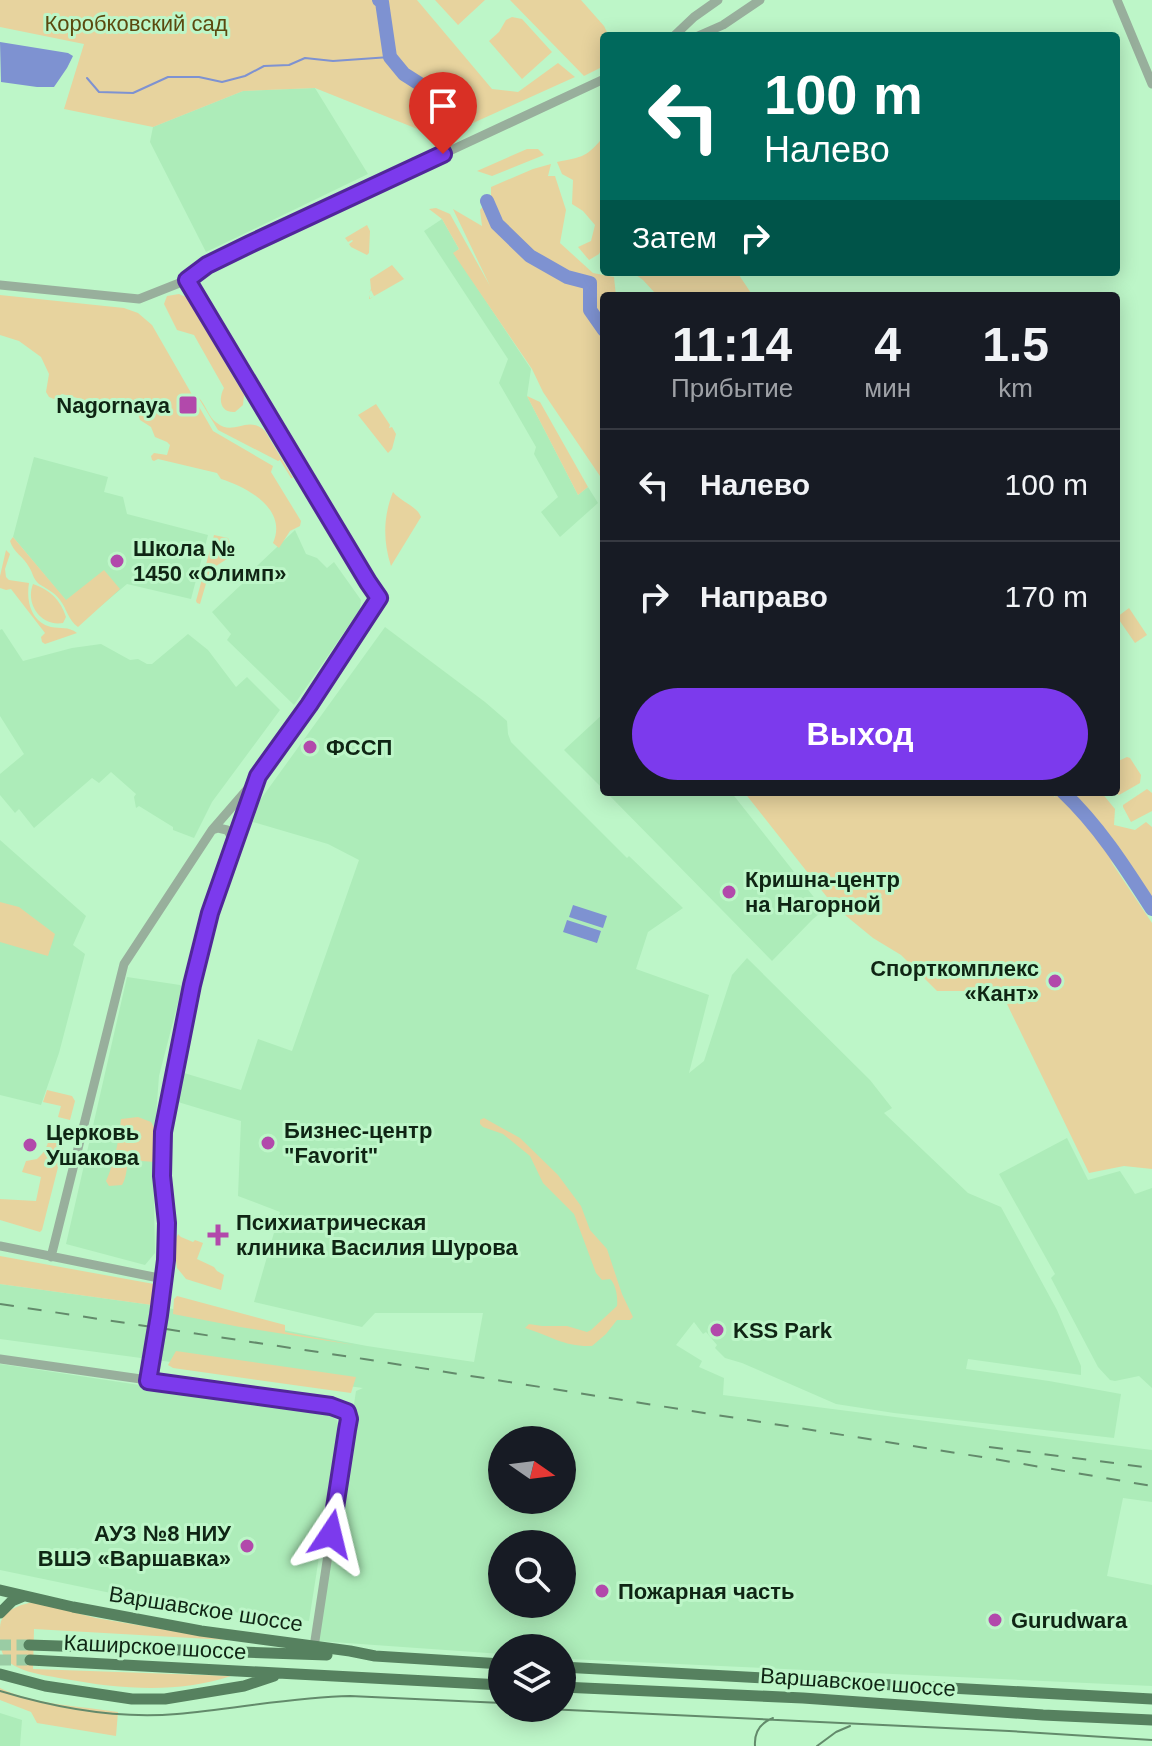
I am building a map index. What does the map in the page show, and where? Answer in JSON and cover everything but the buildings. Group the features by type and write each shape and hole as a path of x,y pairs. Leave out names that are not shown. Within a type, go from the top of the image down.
{"main road":[{"name":"Варшавское шоссе","path":"0,1590 146,1622 375,1656 488,1663"},
{"path":"0,1613 12,1601 25,1595"},
{"name":"Каширское шоссе","path":"29,1645 375,1656"},
{"name":"Каширское шоссе","path":"30,1660 278,1674"},
{"path":"0,1662 21,1680"},
{"name":"Варшавское шоссе","path":"576,1668 1152,1699"},
{"path":"0,1674 45,1686 115,1698 165,1699 244,1686 278,1674 488,1684"},
{"name":"Варшавское шоссе","path":"576,1688 818,1698 1149,1722"}],"street":[{"path":"707,32 760,0"},
{"path":"1117,0 1152,84"},
{"path":"714,3 705,12 707,22 712,26 723,25"},
{"path":"678,32 714,3"},
{"path":"688,23 700,25 700,32"},
{"path":"0,285 139,299 187,280 207,265 250,244 600,81"},
{"path":"51,1257 124,964 212,830 258,776 379,598 187,280"},
{"path":"148,1381 164,1279 167,1223 162,1176 168,1096 210,913 258,776"},
{"path":"212,830 227,830 232,851"},
{"path":"0,1246 164,1279"},
{"path":"0,1359 331,1406 347,1412 349,1419 314,1647"}],"shaded area":[{"path":"315,88 368,174 206,252 150,142 153,127 243,91"},
{"path":"442,219 459,249 454,253 531,369 527,396 578,495 588,487 598,503 560,537 541,512 558,497 534,454 536,447 499,383 508,359 424,231"},
{"name":"Школа № 1450 «Олимп»","path":"34,457 108,477 104,492 123,497 127,514 208,535 191,599 127,584 83,621 13,537"},
{"path":"295,530 306,554 317,558 327,568 334,562 361,600 360,609 294,705 227,640 231,634 212,612"},
{"path":"385,627 507,721 511,742 627,858 629,856 683,908 648,932 636,969 709,995 689,1073 704,1061 732,975 747,958 870,1080 892,1108 884,1113 968,1193 1001,1207 1057,1310 1081,1366 1081,1375 968,1359 966,1369 1121,1394 1114,1438 836,1404 725,1358 706,1332 703,1334 694,1322 676,1345 702,1361 699,1367 724,1378 723,1395 1152,1450 1152,1502 1123,1498 1107,1576 1152,1585 1152,1686 576,1660 576,1634 488,1634 488,1653 318,1641 356,1391 363,1388 0,1339 0,1284 152,1305 367,1346 474,1362 483,1313 375,1313 362,1327 254,1302 280,1212 238,1196 241,1121 178,1102 184,1073 241,1090 258,1039 292,1051 359,860 328,844 253,822 258,803"},
{"path":"2,629 23,661 101,644 130,660 138,659 152,664 188,634 208,650 236,687 247,677 280,710 212,802 194,838 173,830 173,827 139,806 136,808 136,794 111,772 99,783 92,778 34,828 19,809 15,813 0,795 0,774 24,754 0,716"},
{"path":"600,717 600,786 564,750"},
{"path":"610,796 734,796 824,910 772,961"},
{"path":"0,840 86,916 73,945 85,954 59,1053 41,1105 0,1095"},
{"path":"127,977 182,987 159,1076 153,1155 155,1253 145,1265 66,1244"},
{"path":"1067,1138 1088,1180 1120,1171 1135,1194 1152,1188 1152,1388 1139,1376 1110,1380 1098,1367 1051,1278 1055,1274 999,1174"},
{"path":"0,1364 325,1413 337,1420 339,1429 309,1621 159,1603 0,1570"},
{"path":"0,1713 22,1720 20,1746 0,1746"}],"green space":[{"name":"Коробковский сад","path":"0,0 417,0 492,89 518,92 558,63 575,77 440,138 315,88 243,91 153,127 64,109 84,44 0,27"},
{"path":"435,0 485,0 458,25"},
{"path":"510,0 581,0 607,32 600,32 600,68 584,76"},
{"path":"512,17 522,19 552,52 522,79 489,41"},
{"path":"600,140 600,252 589,260 578,247 591,241 595,225 572,204 573,180 562,174 557,162 584,155"},
{"path":"527,149 538,149 544,155 492,176 477,171"},
{"path":"551,164 548,176 555,176 566,210 560,243 593,273 614,277 616,292 600,292 600,476 453,253 459,249 442,219 429,209 436,208 450,214 490,286 453,209 482,226 480,210 491,196 491,187"},
{"path":"367,225 370,231 367,255 351,247 349,244 353,241 348,242 345,238"},
{"path":"392,265 404,279 373,297 371,290 369,293 370,279"},
{"path":"638,276 740,276 750,292 654,292"},
{"path":"179,294 186,297 244,395 243,405 235,412 223,408 221,397 224,388 194,335 177,330 164,304 167,296"},
{"path":"0,295 124,308 138,313 152,325 213,431 273,466 271,472 301,521 300,526 290,531 279,548 273,543 275,520 270,510 253,494 221,479 217,473 152,460 154,453 167,455 170,445 155,437 151,427 140,420 138,414 62,394 54,399 49,397 46,392 49,374 41,357 19,341 0,335"},
{"path":"527,396 540,402 588,487 578,495"},
{"path":"198,397 214,420 223,427 252,425 265,431 293,478 280,460 218,430"},
{"path":"376,404 389,428 392,427 396,434 388,453 358,415"},
{"path":"393,492 421,517 391,566 385,529"},
{"path":"214,535 228,538 230,543 227,545 229,549 232,548 233,555 210,570 200,604 196,601"},
{"path":"13,537 66,600 104,570 120,589 78,627 58,597 35,580 27,563 11,545"},
{"path":"6,550 10,554 6,577 29,583 29,604 34,616 51,627 77,633 45,644 42,642 41,637 45,633 11,589 0,588"},
{"path":"33,584 58,600 66,617 63,623 48,621 37,612 31,599"},
{"path":"1129,608 1147,635 1135,643 1120,621 1120,615"},
{"path":"1130,758 1141,775 1140,783 1120,794 1120,760"},
{"path":"1147,789 1152,793 1152,811 1131,822 1123,805"},
{"name":"Спорткомплекс «Кант»","path":"747,796 1104,796 1115,809 1114,825 1135,830 1146,822 1152,827 1152,901 1147,894 1139,896 1110,860 1152,923 1152,1169 1124,1166 1089,1173 1006,1002 984,991 937,991 901,955 873,938 834,906"},
{"path":"0,902 19,907 55,934 48,956 0,942"},
{"path":"47,1090 72,1096 75,1101 70,1120 58,1117 61,1106 43,1102"},
{"path":"138,1117 151,1122 157,1133 155,1162 129,1160 122,1185 109,1186 106,1181 116,1150 121,1119"},
{"path":"484,1118 520,1138 558,1175 581,1206 590,1230 607,1249 633,1317 617,1320 592,1346 565,1343 525,1328 529,1324 567,1326 587,1332 617,1306 616,1291 610,1279 602,1280 596,1273 574,1214 543,1183 530,1156 503,1134 483,1127 480,1120"},
{"path":"47,1125 67,1132 40,1232 0,1220 0,1199 36,1201 41,1177 22,1172 26,1161 37,1159 46,1148 49,1139"},
{"path":"178,1234 193,1242 203,1243 197,1259 224,1275 221,1290 186,1279 177,1268 174,1245"},
{"path":"0,1256 154,1284 152,1305 0,1284"},
{"path":"177,1296 285,1325 285,1332 354,1345 173,1314"},
{"path":"176,1351 356,1377 351,1393 173,1368 168,1365"},
{"path":"34,1602 96,1618 227,1640 34,1629 33,1669 231,1676 211,1682 148,1688 86,1682 22,1669 11,1664 2,1652 0,1623 12,1609"},
{"path":"0,1688 43,1701 118,1712 116,1736 37,1723 31,1712 0,1700"}],"water":[{"path":"0,42 73,56 54,87 1,82"},
{"path":"573,905 607,916 603,928 569,917"},
{"path":"567,920 601,931 597,943 563,932"}],"waterway":[{"path":"379,0 382,2 390,57 404,74 426,88"},
{"path":"87,78 99,92 133,93 168,77 199,77 222,82 245,76 264,66 289,65 305,58 333,61 390,57"},
{"path":"487,201 497,224 530,256 567,277 590,283 590,310 600,324"},
{"path":"1067,796 1100,833 1152,909"}],"tunnel":[{"path":"0,1645 29,1645"},
{"path":"0,1660 30,1660"}],"tram line":[{"path":"0,1691 65,1707 133,1715 177,1714 350,1696 488,1702"},
{"path":"576,1710 1152,1740"},
{"path":"755,1746 759,1729 773,1718"},
{"path":"817,1746 850,1726"}],"railway":[{"path":"0,1304 364,1359 1152,1486"},
{"path":"989,1447 1152,1468"}],"place":[{"name":"Nagornaya","path":"188,405"},
{"name":"Школа № 1450 «Олимп»","path":"117,561"},
{"name":"ФССП","path":"310,747"},
{"name":"Кришна-центр на Нагорной","path":"729,892"},
{"name":"Спорткомплекс «Кант»","path":"1055,981"},
{"name":"Бизнес-центр \"Favorit\"","path":"268,1143"},
{"name":"Церковь Ушакова","path":"30,1145"},
{"name":"Психиатрическая клиника Василия Шурова","path":"218,1235"},
{"name":"KSS Park","path":"717,1330"},
{"name":"АУЗ №8 НИУ ВШЭ «Варшавка»","path":"247,1546"},
{"name":"Пожарная часть","path":"602,1591"},
{"name":"Gurudwara","path":"995,1620"}],"route":[{"path":"331,1534 349,1419 347,1412 331,1406 148,1381 166,1260 163,1132 168,1096 210,913 258,776 379,598 187,280 207,265 443,154"}]}
